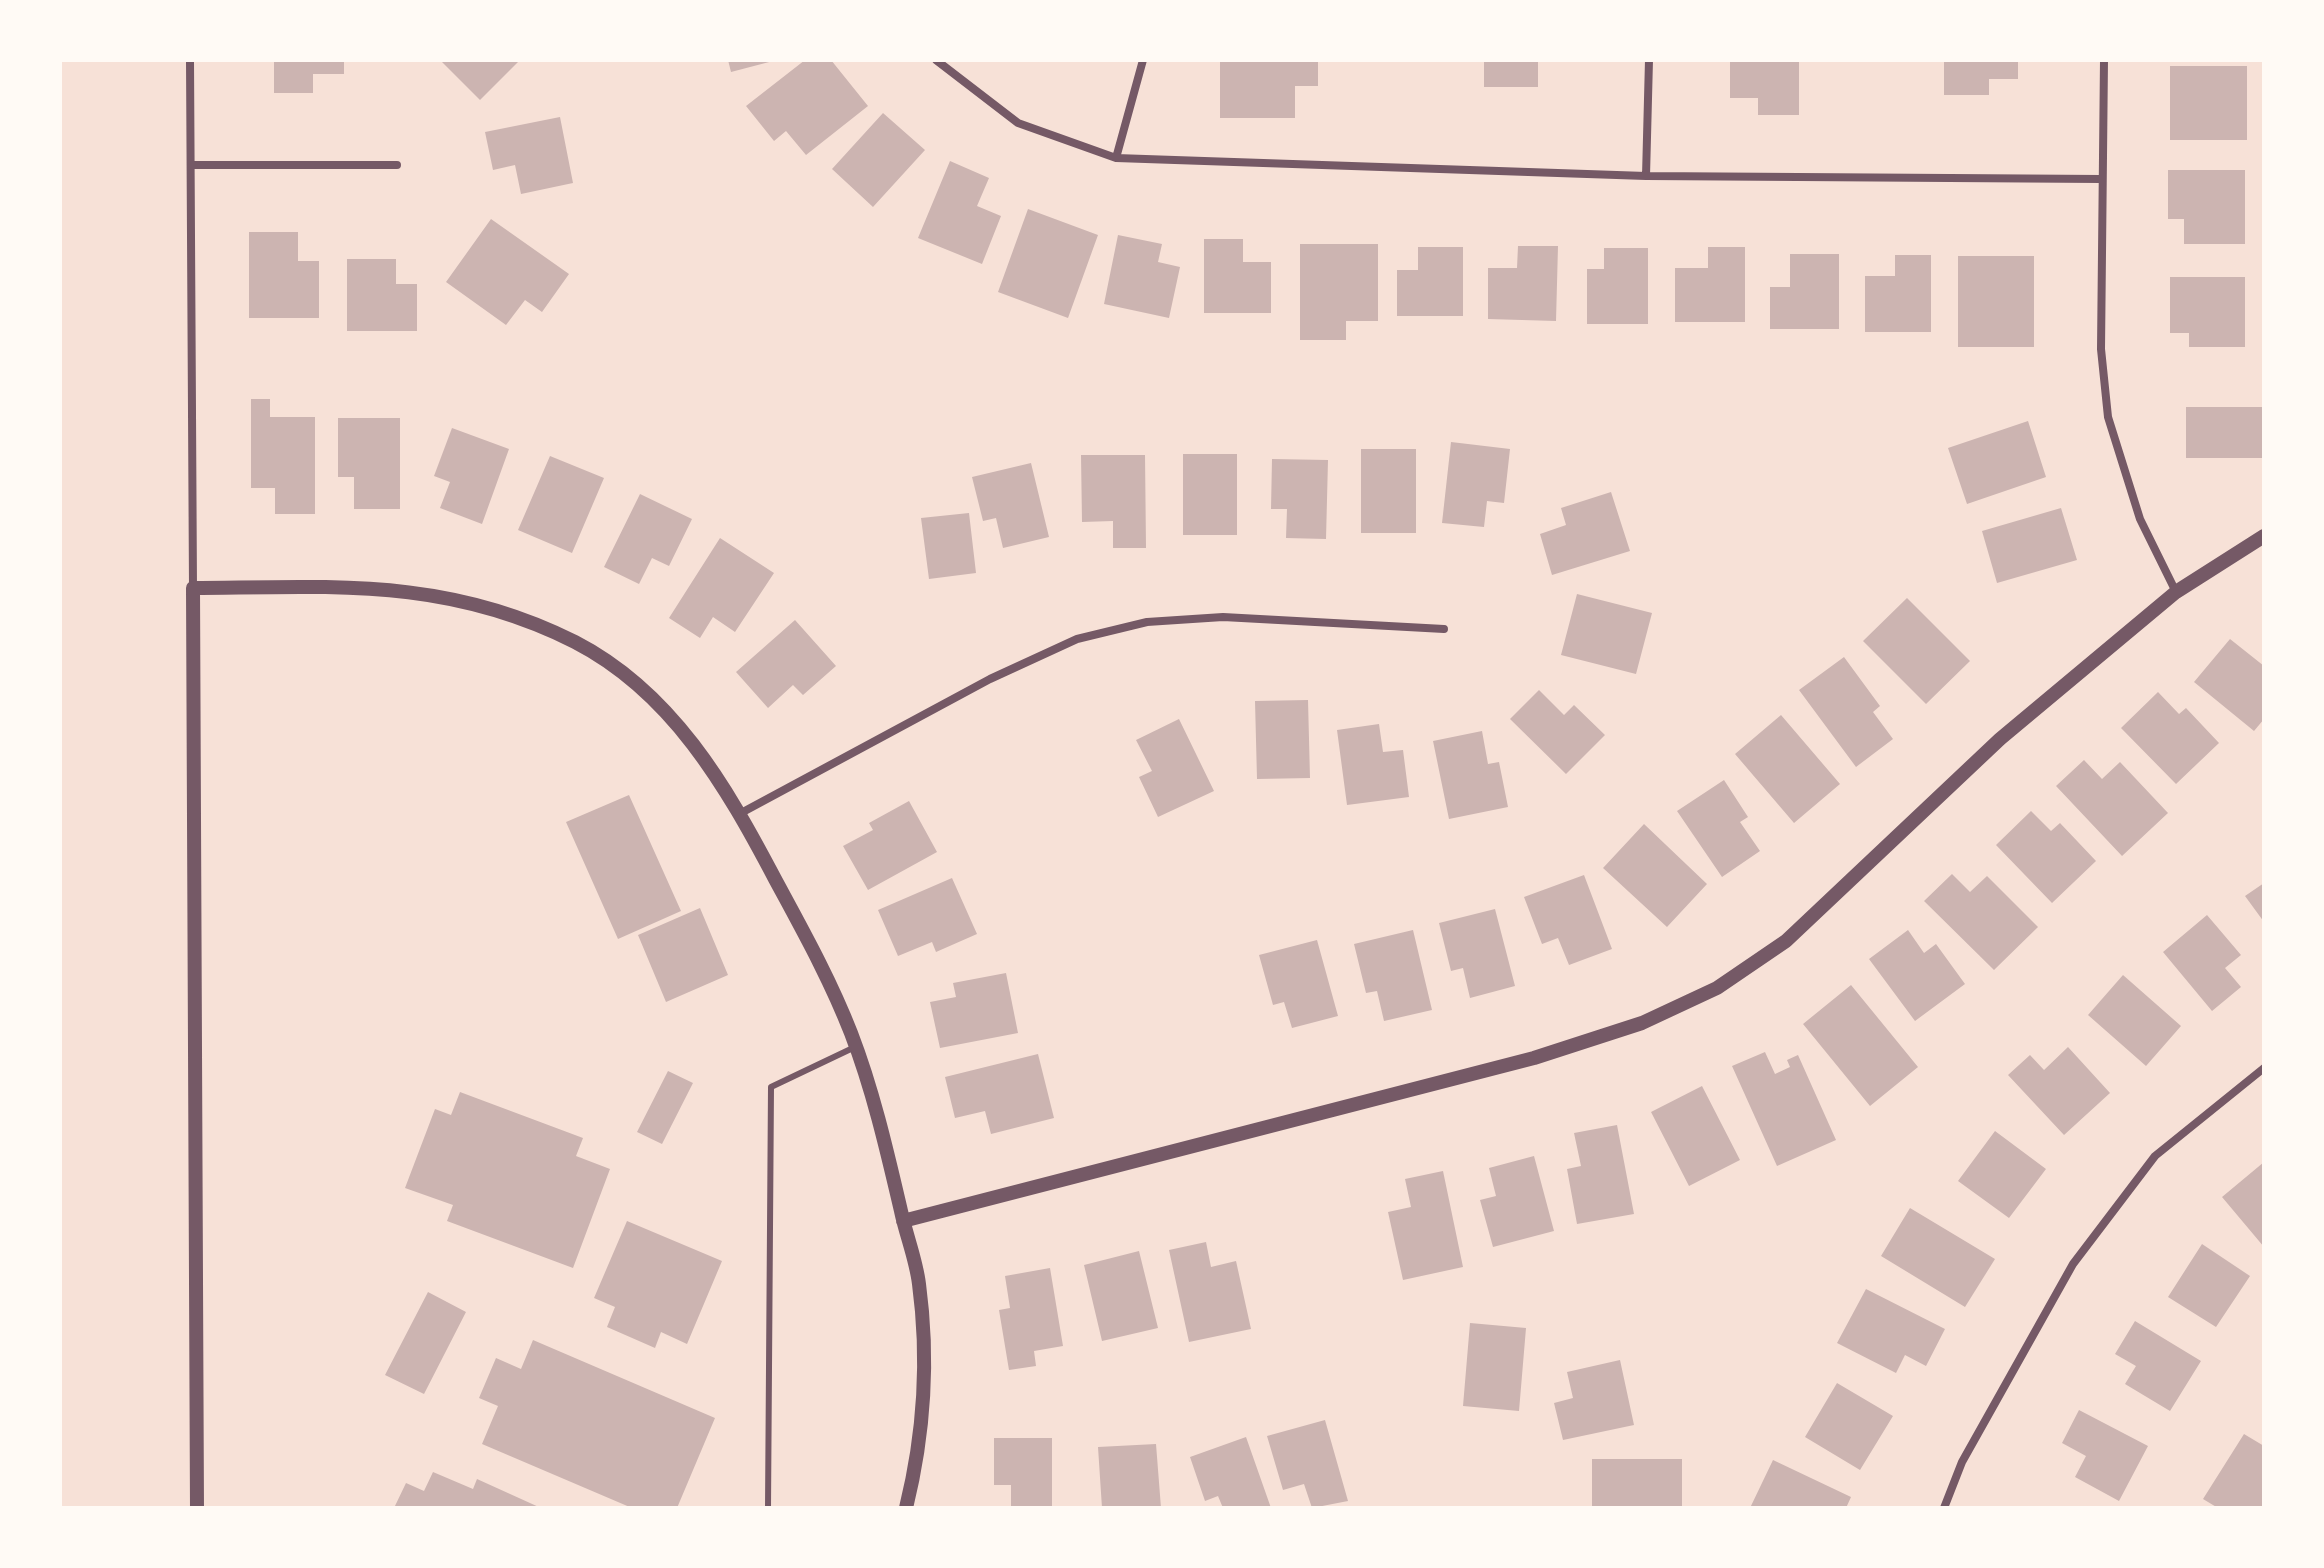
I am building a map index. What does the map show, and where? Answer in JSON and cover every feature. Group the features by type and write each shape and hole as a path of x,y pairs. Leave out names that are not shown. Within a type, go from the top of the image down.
{"street":[{"path":"190,60 197,1508"},
{"path":"936,60 1018,123 1116,158 1646,176 2101,179"},
{"path":"1116,158 1143,60"},
{"path":"1646,176 1649,60"},
{"path":"2104,60 2101,349 2108,417 2121,469 2140,519 2176,592"},
{"path":"191,165 397,165"},
{"path":"903,1221 1534,1058 1642,1023 1717,988 1786,941 2000,739 2176,592 2264,536"},
{"path":"193,588 340,587 418,592 458,598 519,617 578,644 625,675 668,714 706,756 741,813 816,956 855,1047 881,1128 919,1281 926,1360 919,1440 906,1508"},
{"path":"741,813 990,679 1077,639 1147,622 1223,617 1444,629"},
{"path":"1944,1508 1962,1462 2073,1264 2155,1156 2264,1068"}],"lane":[{"path":"768,1508 771,1087 855,1047"}],"building":[{"path":"274,60 344,60 344,74 313,74 313,93 274,93"},
{"path":"440,60 520,60 480,100"},
{"path":"728,60 773,60 773,61 731,72"},
{"path":"805,60 831,60 868,106 806,155 786,131 774,141 746,106"},
{"path":"1220,60 1318,60 1318,86 1295,86 1295,118 1220,118"},
{"path":"1484,60 1538,60 1538,87 1484,87"},
{"path":"1730,60 1799,60 1799,115 1758,115 1758,98 1730,98"},
{"path":"1944,60 2018,60 2018,79 1989,79 1989,95 1944,95"},
{"path":"2170,66 2247,66 2247,140 2170,140"},
{"path":"883,113 925,150 873,207 832,169"},
{"path":"560,117 573,183 521,194 515,165 493,170 485,132"},
{"path":"950,161 989,178 977,206 1001,216 982,264 918,238"},
{"path":"2168,170 2245,170 2245,244 2184,244 2184,219 2168,219"},
{"path":"1028,209 1098,235 1068,318 998,292"},
{"path":"491,219 569,274 542,312 525,300 506,325 446,282"},
{"path":"249,232 298,232 298,261 319,261 319,318 249,318"},
{"path":"1118,235 1162,244 1158,262 1180,267 1169,318 1104,304"},
{"path":"1204,239 1243,239 1243,262 1271,262 1271,313 1204,313"},
{"path":"1300,244 1378,244 1378,321 1346,321 1346,340 1300,340"},
{"path":"1518,246 1558,246 1556,321 1488,319 1488,268 1517,268"},
{"path":"1418,247 1463,247 1463,316 1397,316 1397,270 1418,270"},
{"path":"1708,247 1745,247 1745,322 1675,322 1675,268 1708,268"},
{"path":"1604,248 1648,248 1648,324 1587,324 1587,269 1604,269"},
{"path":"1790,254 1839,254 1839,329 1770,329 1770,287 1790,287"},
{"path":"1895,255 1931,255 1931,332 1865,332 1865,276 1895,276"},
{"path":"1958,256 2034,256 2034,347 1958,347"},
{"path":"347,259 396,259 396,284 417,284 417,331 347,331"},
{"path":"2170,277 2245,277 2245,347 2189,347 2189,333 2170,333"},
{"path":"251,399 270,399 270,417 315,417 315,514 275,514 275,488 251,488"},
{"path":"2186,407 2264,407 2264,458 2186,458"},
{"path":"338,418 400,418 400,509 354,509 354,477 338,477"},
{"path":"2028,421 2046,477 1967,504 1948,448"},
{"path":"452,428 509,449 482,524 440,508 450,482 434,476"},
{"path":"1451,442 1510,449 1504,503 1487,501 1484,527 1442,523"},
{"path":"1361,449 1416,449 1416,533 1361,533"},
{"path":"1183,454 1237,454 1237,535 1183,535"},
{"path":"1081,455 1145,455 1146,548 1113,548 1113,521 1082,522"},
{"path":"550,456 604,478 572,553 518,530"},
{"path":"1272,459 1328,460 1326,539 1286,538 1287,509 1271,509"},
{"path":"1031,463 1049,537 1003,548 996,518 983,521 972,477"},
{"path":"1611,492 1630,551 1552,575 1540,534 1566,525 1561,508"},
{"path":"640,494 692,519 669,566 652,558 639,584 604,567"},
{"path":"2061,508 2077,560 1997,583 1982,531"},
{"path":"969,513 976,573 929,579 921,518"},
{"path":"720,538 774,573 735,632 713,617 700,638 669,618"},
{"path":"1577,594 1652,613 1636,674 1561,655"},
{"path":"1907,598 1970,661 1926,704 1863,641"},
{"path":"795,620 836,666 803,695 793,685 768,708 736,672"},
{"path":"2230,639 2264,666 2264,719 2254,731 2194,682"},
{"path":"1844,657 1880,706 1873,712 1893,739 1856,767 1799,690"},
{"path":"1539,690 1564,715 1574,705 1605,735 1566,774 1510,719"},
{"path":"2158,692 2179,714 2186,708 2219,743 2176,784 2121,728"},
{"path":"1308,700 1310,778 1257,779 1255,701"},
{"path":"1781,715 1840,784 1794,823 1735,754"},
{"path":"1179,719 1214,791 1158,817 1139,777 1152,771 1136,740"},
{"path":"1379,724 1383,752 1403,750 1409,797 1347,805 1337,730"},
{"path":"1482,731 1488,764 1499,762 1508,807 1449,819 1433,741"},
{"path":"2084,760 2102,779 2120,762 2168,813 2122,856 2056,786"},
{"path":"1724,780 1748,817 1740,822 1760,851 1722,877 1677,811"},
{"path":"629,795 681,911 618,939 566,822"},
{"path":"909,801 937,852 868,890 843,846 873,830 869,823"},
{"path":"2031,811 2051,831 2060,823 2096,861 2052,903 1996,845"},
{"path":"1644,824 1707,884 1667,927 1603,868"},
{"path":"1952,874 1970,892 1987,876 2038,927 1994,970 1924,901"},
{"path":"1584,875 1612,949 1569,965 1558,938 1542,944 1524,897"},
{"path":"952,878 977,934 936,952 932,942 898,956 878,910"},
{"path":"2264,883 2264,922 2245,896"},
{"path":"700,908 728,975 666,1002 638,935"},
{"path":"1495,909 1515,986 1470,998 1463,968 1451,971 1439,923"},
{"path":"2207,915 2241,955 2225,968 2241,987 2212,1011 2163,952"},
{"path":"1413,930 1432,1010 1384,1021 1377,991 1366,993 1354,944"},
{"path":"1908,930 1924,953 1936,944 1965,984 1915,1021 1869,959"},
{"path":"1317,940 1338,1016 1292,1028 1284,1002 1273,1005 1259,955"},
{"path":"1006,973 1018,1033 940,1048 930,1002 956,997 953,983"},
{"path":"2123,975 2181,1026 2146,1066 2088,1015"},
{"path":"1851,985 1918,1067 1870,1106 1803,1024"},
{"path":"2068,1047 2110,1093 2064,1135 2008,1075 2030,1055 2044,1070"},
{"path":"1765,1052 1775,1074 1790,1067 1787,1060 1798,1055 1836,1140 1777,1166 1732,1066"},
{"path":"1038,1054 1054,1118 991,1134 985,1111 955,1118 945,1077"},
{"path":"668,1071 693,1083 662,1144 637,1132"},
{"path":"1702,1086 1740,1160 1689,1186 1651,1112"},
{"path":"460,1092 583,1138 576,1156 610,1169 573,1268 447,1221 453,1205 405,1188 435,1109 451,1115"},
{"path":"1617,1125 1634,1214 1577,1224 1567,1169 1581,1166 1574,1133"},
{"path":"1995,1131 2046,1169 2009,1218 1958,1181"},
{"path":"1534,1156 1554,1231 1493,1247 1480,1200 1496,1196 1489,1168"},
{"path":"2264,1162 2264,1247 2222,1197"},
{"path":"1443,1171 1463,1267 1403,1280 1388,1212 1411,1207 1405,1179"},
{"path":"1910,1208 1995,1259 1965,1307 1881,1256"},
{"path":"627,1221 722,1261 687,1344 661,1332 655,1348 607,1327 615,1307 594,1298"},
{"path":"1206,1242 1211,1267 1236,1261 1251,1329 1189,1342 1169,1250"},
{"path":"2202,1244 2250,1276 2216,1327 2168,1297"},
{"path":"1139,1251 1158,1328 1102,1341 1084,1265"},
{"path":"1050,1268 1063,1346 1034,1351 1036,1366 1009,1370 999,1310 1010,1308 1005,1276"},
{"path":"1866,1289 1945,1329 1926,1366 1905,1355 1896,1373 1837,1343"},
{"path":"428,1292 466,1312 424,1394 385,1375"},
{"path":"2135,1321 2201,1361 2170,1411 2125,1384 2136,1366 2115,1354"},
{"path":"1470,1323 1526,1328 1519,1411 1463,1406"},
{"path":"533,1340 715,1418 677,1508 632,1508 482,1444 498,1406 479,1398 496,1358 521,1369"},
{"path":"1620,1360 1634,1425 1563,1440 1554,1403 1573,1398 1567,1372"},
{"path":"1837,1383 1893,1416 1860,1470 1805,1437"},
{"path":"2079,1410 2148,1446 2119,1501 2075,1477 2086,1456 2062,1443"},
{"path":"1325,1420 1348,1501 1312,1508 1304,1484 1283,1490 1267,1436"},
{"path":"2244,1434 2264,1446 2264,1508 2218,1508 2203,1499"},
{"path":"1246,1437 1271,1508 1223,1508 1218,1496 1205,1501 1190,1457"},
{"path":"994,1438 1052,1438 1052,1508 1011,1508 1011,1485 994,1485"},
{"path":"1156,1444 1161,1508 1102,1508 1098,1447"},
{"path":"1592,1459 1682,1459 1682,1508 1592,1508"},
{"path":"1773,1460 1851,1497 1846,1508 1750,1508"},
{"path":"433,1472 473,1489 477,1479 541,1508 394,1508 406,1483 424,1491"}]}
